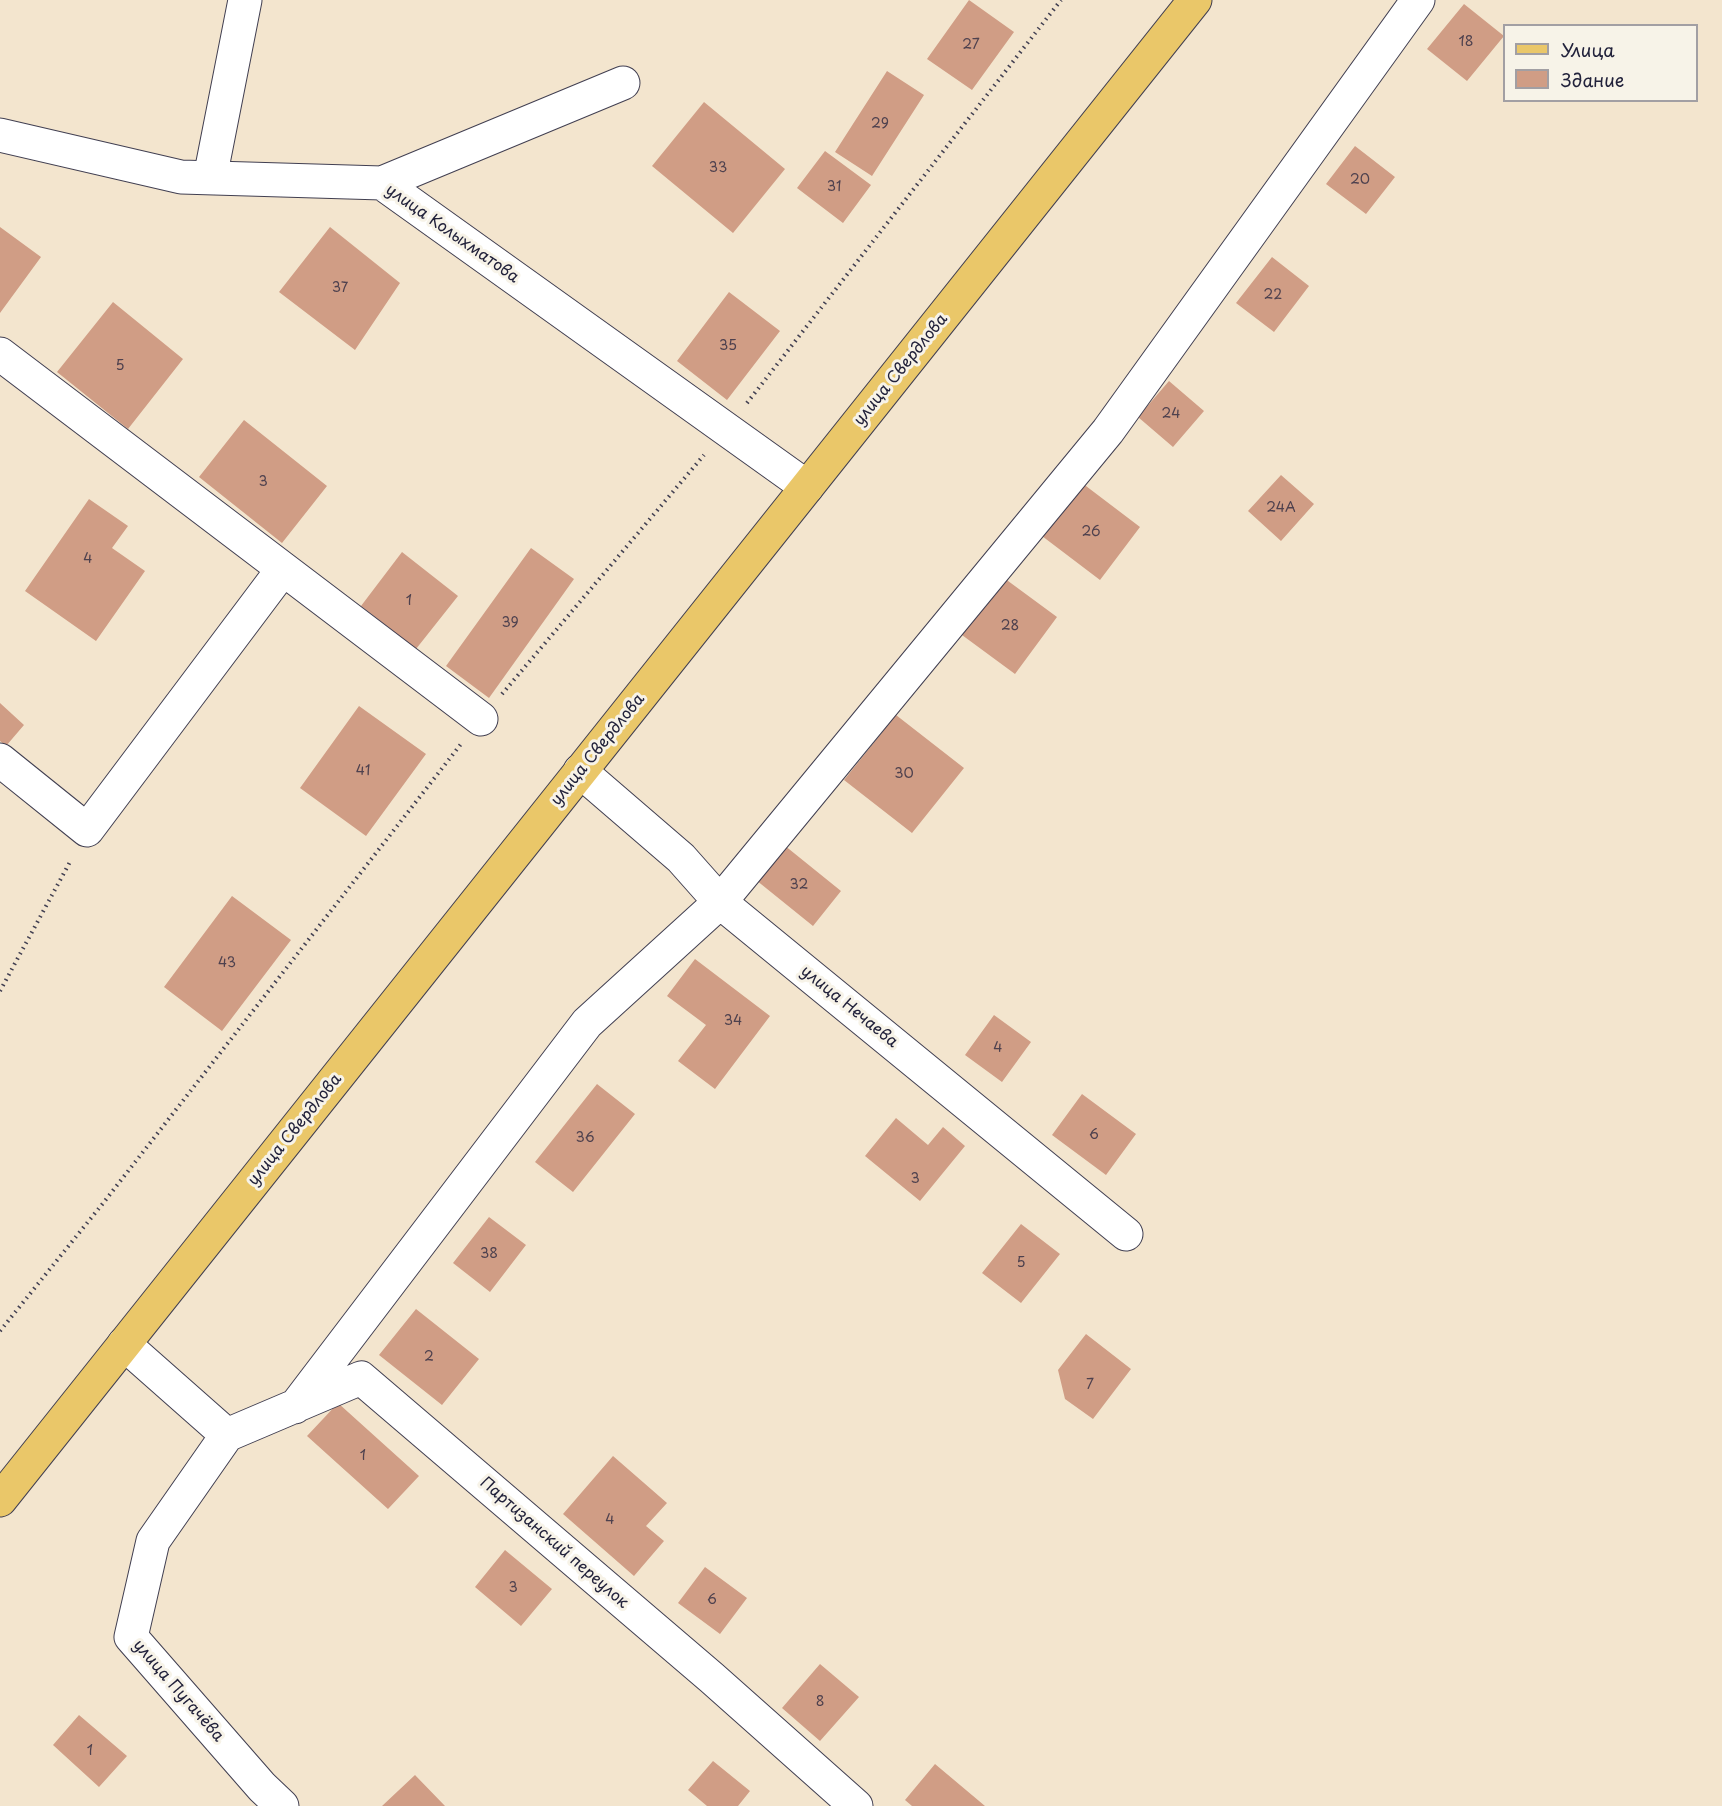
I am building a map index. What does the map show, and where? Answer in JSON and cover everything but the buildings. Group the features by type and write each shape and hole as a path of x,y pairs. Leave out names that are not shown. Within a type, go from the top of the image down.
{"main road":[{"name":"улица Свердлова","path":"0,1500 1195,0"}],"street":[{"path":"210,178 245,0"},
{"path":"295,1407 587,1023 720,902 1108,431 1418,0"},
{"path":"382,183 623,83"},
{"name":"улица Колыхматова","path":"0,135 181,177 382,183 807,487"},
{"path":"0,354 481,719"},
{"path":"0,760 87,830 283,569"},
{"name":"улица Нечаева","path":"580,771 681,858 720,902 1126,1234"},
{"path":"124,1344 227,1435"},
{"name":"Партизанский переулок","path":"227,1435 361,1378 712,1678 856,1806"},
{"name":"улица Пугачёва","path":"227,1435 153,1541 130,1637 262,1787 282,1806"}],"path":[{"path":"0,1331 481,719 727,429 1061,0"},
{"path":"0,991 87,830"}]}
